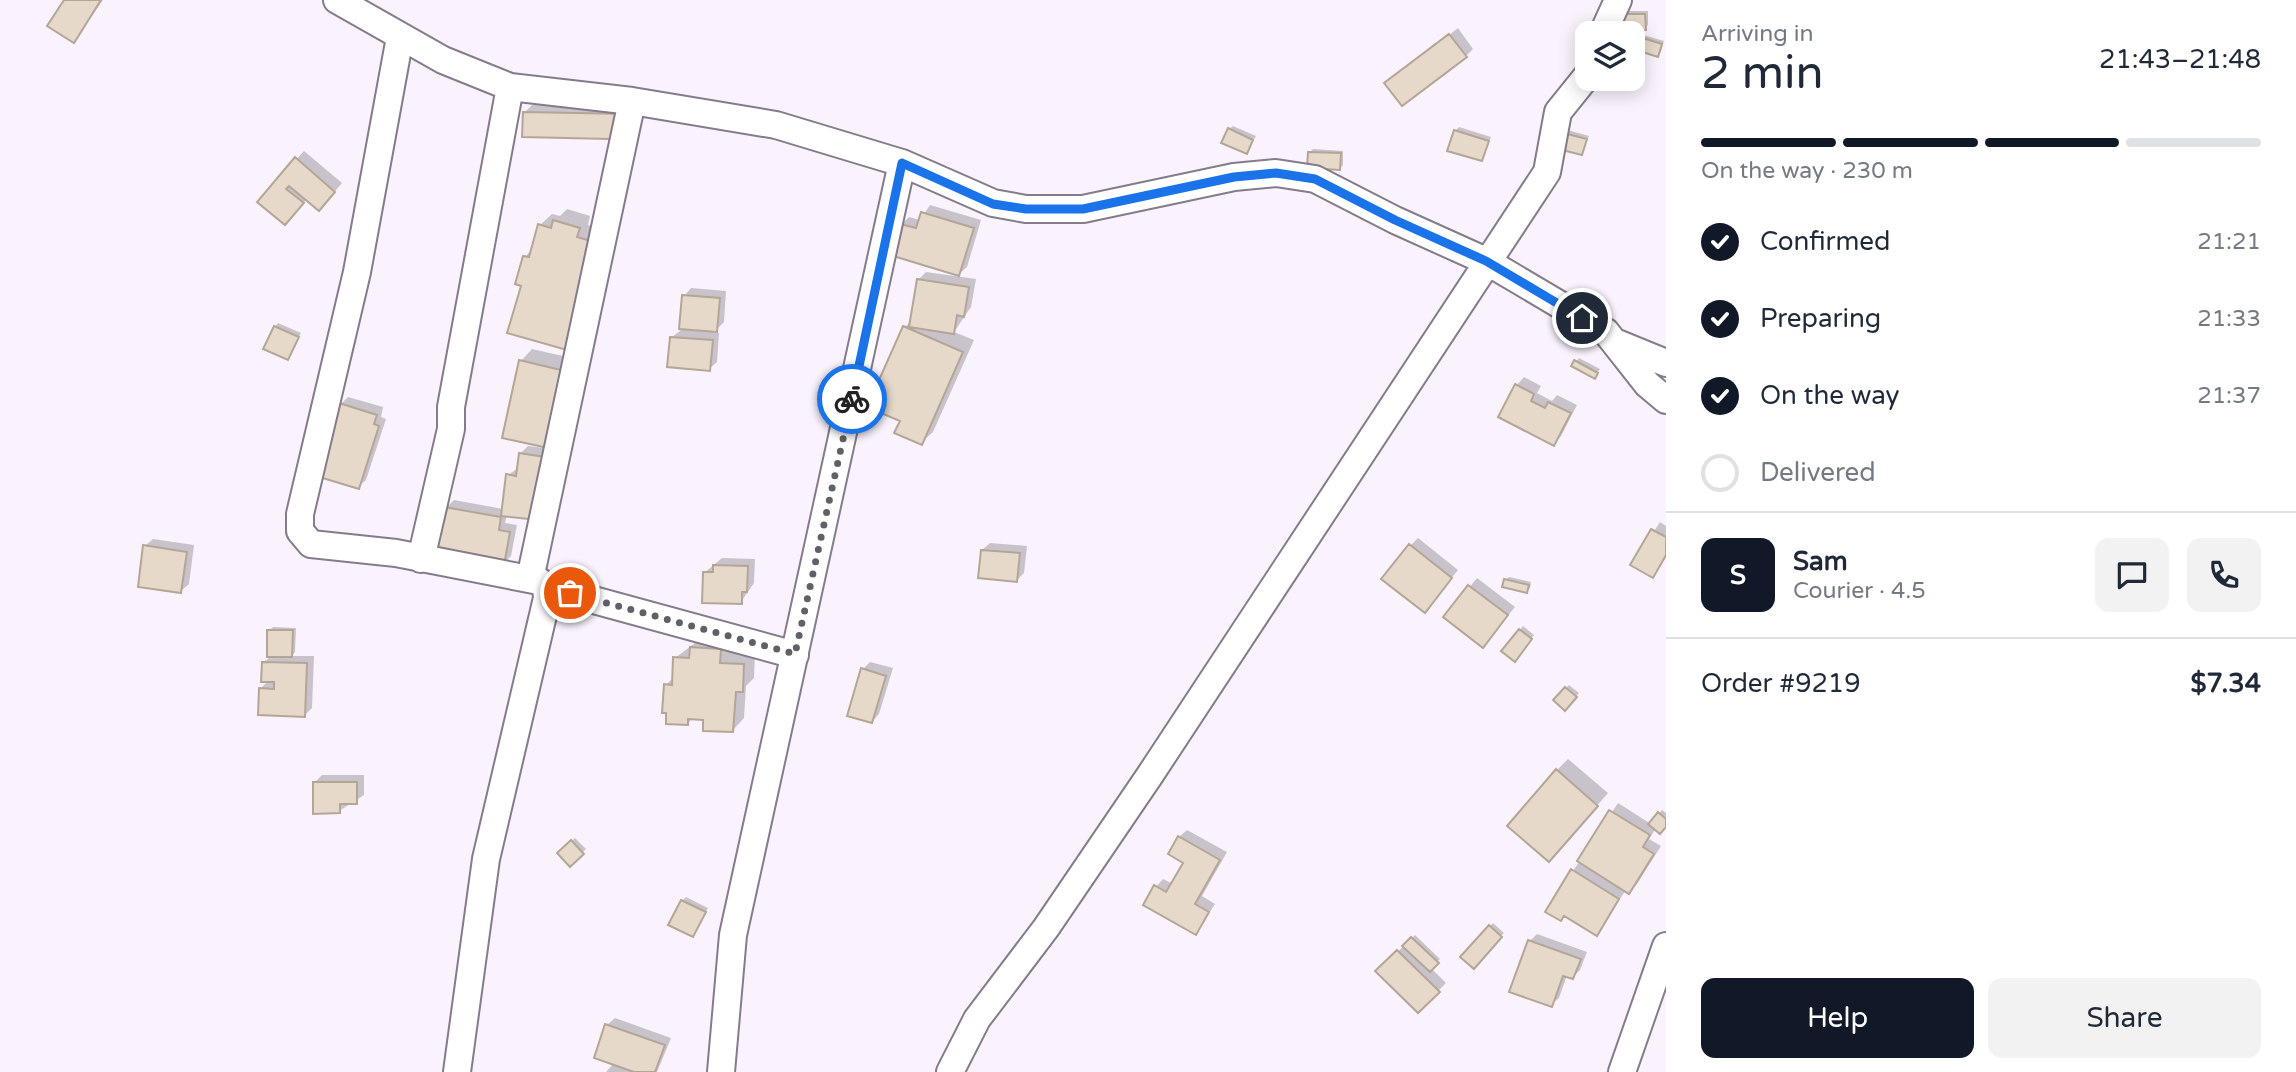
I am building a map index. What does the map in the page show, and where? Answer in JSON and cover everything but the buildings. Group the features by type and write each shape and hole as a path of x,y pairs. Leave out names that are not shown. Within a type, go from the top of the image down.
{"street":[{"path":"337,0 443,60 510,87 632,101 776,125 902,163 993,204 1026,209 1083,209 1234,177 1276,173 1315,179 1395,220 1486,261 1606,332 1647,384 1666,400"},
{"path":"1608,21 1618,0"},
{"path":"400,37 357,272 310,465 300,514 300,531 311,544 421,559 538,583 795,654"},
{"path":"421,559 451,429 452,407 510,87"},
{"path":"950,1072 977,1019 1046,929 1547,172 1558,112 1575,91"},
{"path":"457,1072 486,859 547,598 538,583 632,101"},
{"path":"721,1072 733,935 902,163"},
{"path":"1617,343 1666,363"},
{"path":"1622,1072 1666,946"}],"way so far":[{"path":"570,593 795,654 852,399"}],"route":[{"path":"852,399 902,163 993,204 1026,209 1083,209 1141,199 1234,177 1276,173 1315,179 1395,220 1486,261 1582,318"}]}
